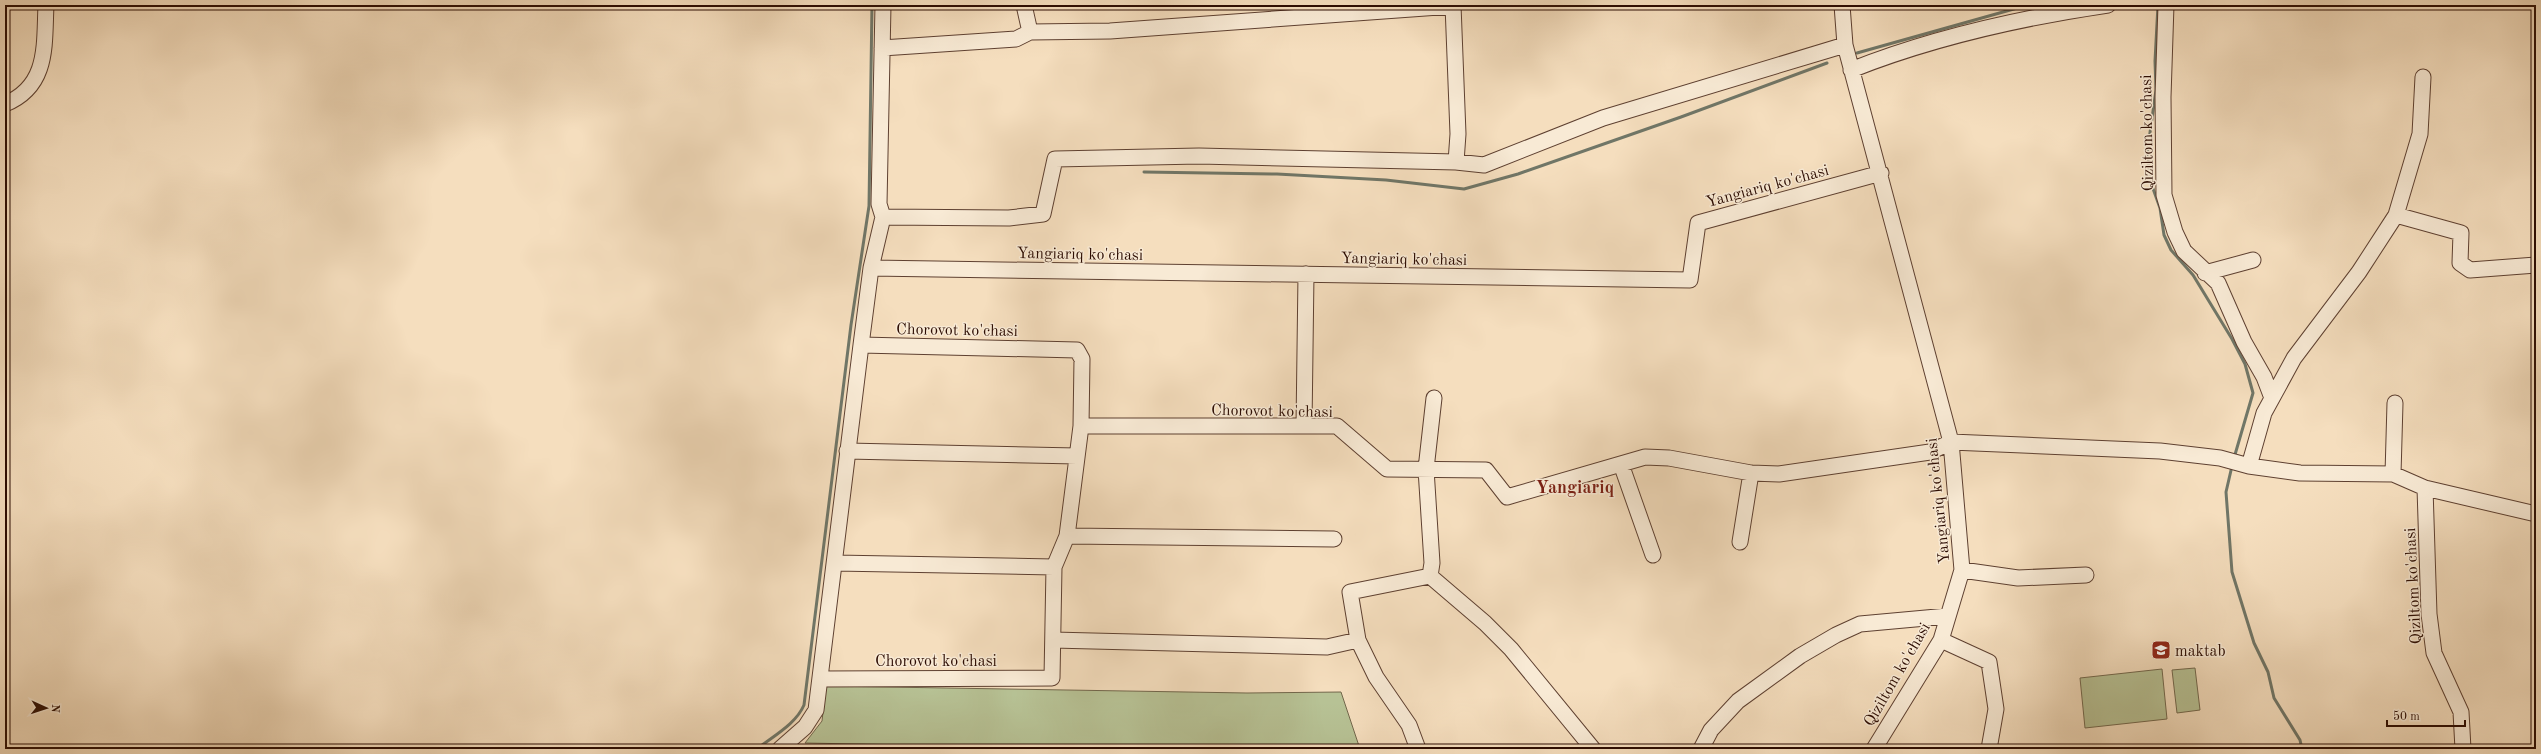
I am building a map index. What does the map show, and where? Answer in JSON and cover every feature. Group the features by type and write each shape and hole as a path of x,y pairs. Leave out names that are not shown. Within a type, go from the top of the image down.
{"street":[{"path":"5,104 19,99 29,89 42,63 46,5"},
{"path":"780,749 805,727 816,710 835,563 847,451 871,268 883,217 879,204 883,5"},
{"path":"1024,5 1030,32"},
{"path":"883,217 1009,218 1043,214 1055,159 1199,156 1456,162 1484,165 1603,118 1845,45 1842,5"},
{"path":"1851,70 1907,50 2004,23 2035,16 2108,5"},
{"name":"Qiziltom ko'chasi","path":"2166,5 2163,97 2164,195 2175,232 2184,251 2205,273 2218,283 2244,342 2264,377 2272,398"},
{"path":"882,48 1016,39 1030,32 1110,31 1453,6 1458,134 1456,162"},
{"name":"Yangiariq ko'chasi","path":"1845,45 1880,173 1903,270 1951,442 1962,570"},
{"path":"2250,466 2264,413 2294,358 2359,272 2396,216 2420,134 2423,77"},
{"name":"Yangiariq ko'chasi","path":"871,268 1690,280 1698,223 1880,173"},
{"path":"2396,216 2461,233 2460,263 2470,270 2536,265"},
{"path":"2205,273 2253,260"},
{"path":"1304,426 1306,274"},
{"name":"Chorovot ko'chasi","path":"861,345 1077,350 1082,359 1081,426 1337,426 1387,469 1486,470 1507,497 1621,464"},
{"path":"1430,576 1432,563 1426,469 1434,398"},
{"path":"2393,474 2395,403"},
{"path":"1081,426 1067,536 1054,567 1053,640 1327,647 1358,640"},
{"path":"1652,556 1621,464 1645,458 1669,458 1751,474 1779,474 1930,452 1951,442 2160,451 2220,458 2250,466 2300,473 2393,474 2425,488 2536,514"},
{"path":"847,451 1077,456"},
{"path":"1740,542 1751,474"},
{"name":"Qiziltom ko'chasi","path":"2425,488 2429,614 2434,654 2461,712 2463,749"},
{"path":"1067,536 1334,539"},
{"path":"835,563 1054,567"},
{"path":"1962,570 2018,578 2086,575"},
{"name":"Qiziltom ko'chasi","path":"1874,749 1940,640 1962,570"},
{"path":"1418,749 1409,725 1376,677 1358,640 1350,592 1430,576"},
{"path":"1430,576 1486,623 1511,649 1593,749"},
{"name":"Qiziltom ko'chasi","path":"1701,749 1712,730 1738,701 1800,656 1836,635 1860,624 1948,616"},
{"name":"Chorovot ko'chasi","path":"820,678 1052,678 1053,640"},
{"path":"1940,640 1989,662 1996,709 1989,749"}],"green space":[{"path":"2195,668 2200,710 2177,713 2172,670"},
{"path":"2162,669 2167,719 2085,728 2080,678"},
{"path":"826,686 1247,693 1341,692 1360,749 1119,749 805,743 822,721"}],"waterway":[{"path":"757,749 790,724 796,718 804,705 851,325 869,206 872,5"},
{"path":"1857,53 2028,5"},
{"path":"2158,5 2155,61 2156,90 2147,154 2151,183 2160,208 2164,235 2171,250 2193,275 2232,339 2245,364 2253,393 2234,458"},
{"path":"1144,172 1277,174 1386,180 1464,189 1518,174 1681,117 1827,63"},
{"path":"2232,466 2226,492 2232,572 2254,643 2268,672 2274,698 2300,740 2302,749"}],"place":[{"name":"maktab","path":"2161,650"}],"district":[{"name":"Yangiariq","path":"1575,487"}]}
